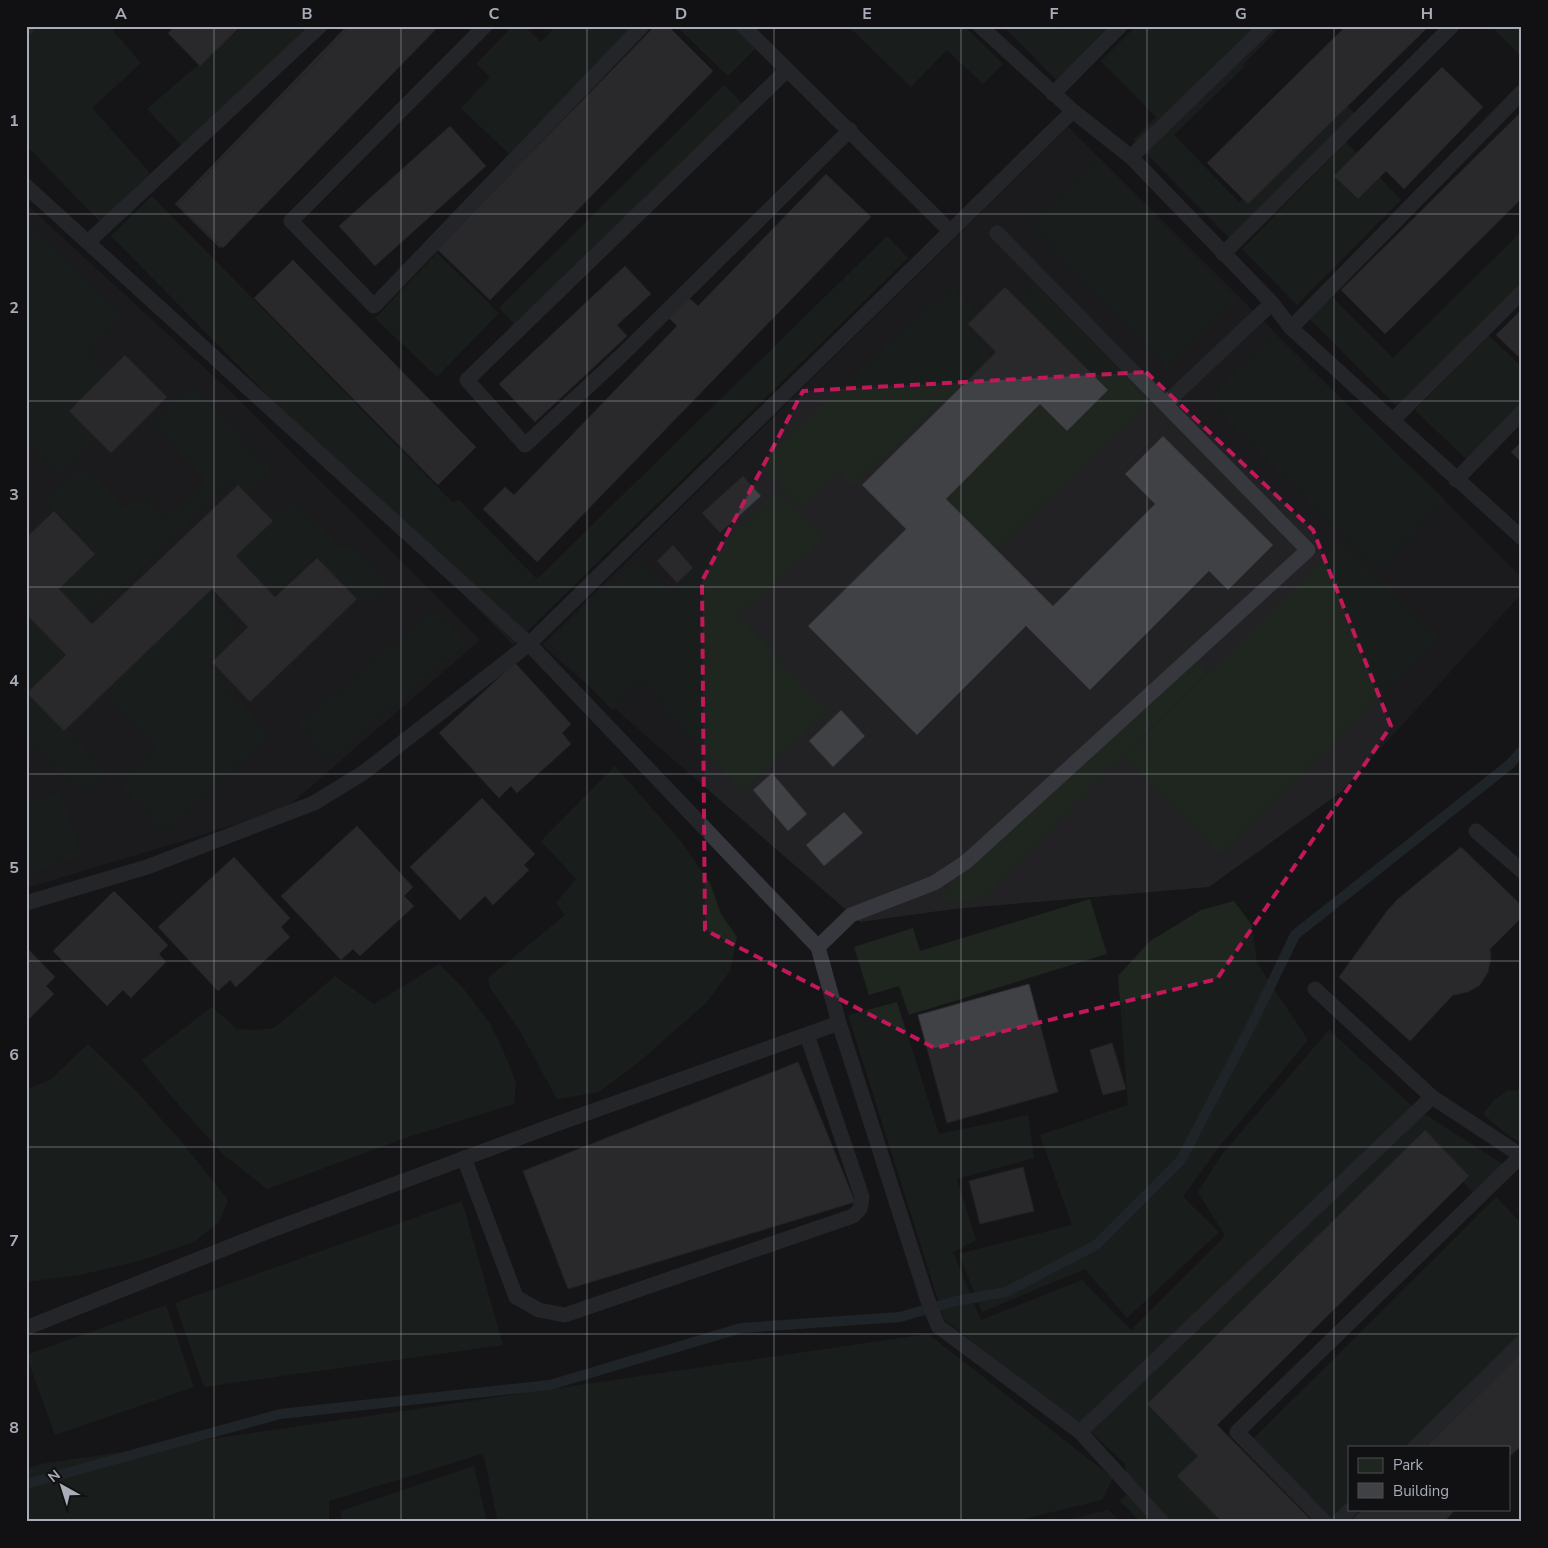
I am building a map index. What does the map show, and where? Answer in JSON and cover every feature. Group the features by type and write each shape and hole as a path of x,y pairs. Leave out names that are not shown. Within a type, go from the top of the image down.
{"lane":[{"path":"88,242 320,26"},
{"path":"485,26 291,221 374,306 642,26"},
{"path":"743,26 950,231"},
{"path":"980,26 1053,94 1131,157 1272,303 1291,328 1522,538"},
{"path":"1053,94 1120,26"},
{"path":"1131,157 1266,26"},
{"path":"1223,254 1452,26"},
{"path":"788,70 467,380 525,444 622,354 850,130"},
{"path":"1291,328 1522,92"},
{"path":"26,903 147,867 314,803 363,773 529,644 1073,111"},
{"path":"26,186 529,644 818,948 839,1023 927,1298 938,1326 1080,1432 1162,1522"},
{"path":"818,948 851,915 934,883 966,862 1308,550 998,233"},
{"path":"1393,420 1522,292"},
{"path":"1165,404 1272,303"},
{"path":"1456,480 1522,412"},
{"path":"1476,831 1522,871"},
{"path":"1314,990 1432,1097 1521,1156 1238,1432 1325,1522"},
{"path":"26,1328 269,1231 464,1158 839,1023"},
{"path":"464,1158 516,1297 539,1310 565,1315 853,1216 860,1208 862,1197 807,1035"},
{"path":"1080,1432 1432,1097"},
{"path":"1416,1446 1522,1342"},
{"path":"1338,1522 1350,1510"}],"highlighted area":[{"path":"1146,372 1313,530 1391,726 1217,979 935,1048 705,930 702,581 803,391"}],"shaded area":[{"path":"1068,127 1522,578 1522,593 1341,792 1209,887 954,909 860,922 542,645"},
{"path":"26,204 235,396 480,640 287,807 199,836 26,888"},
{"path":"1108,1510 1121,1522 1058,1522"}],"green space":[{"path":"37,26 109,26 141,63 92,108 150,173 100,222 26,145 26,37"},
{"path":"243,26 317,26 185,149 147,109"},
{"path":"513,26 524,26 541,42 556,26 632,26 509,154 461,108 490,77 476,64"},
{"path":"676,26 733,26 756,48 728,76"},
{"path":"848,26 964,26 1003,64 983,84 947,50 911,87"},
{"path":"1003,26 1059,26 1063,30 1067,26 1117,26 1059,83"},
{"path":"1136,26 1281,26 1243,65 1244,67 1174,135 1239,202 1342,100 1359,118 1232,241 1133,140 1156,117 1101,61"},
{"path":"1491,26 1522,26 1522,57"},
{"path":"724,85 743,104 518,328 499,308"},
{"path":"1346,142 1401,200 1297,305 1242,249"},
{"path":"1097,158 1236,301 1168,368 1029,224"},
{"path":"152,196 453,503 458,499 537,579 887,236 908,258 513,645 111,236"},
{"path":"26,222 123,315 87,353 134,398 57,475 26,442"},
{"path":"1522,231 1522,286 1398,408 1308,317 1330,295 1393,358"},
{"path":"437,253 499,313 437,377 375,318"},
{"path":"1035,283 1150,402 981,564 922,504 1062,369 1006,311"},
{"path":"952,285 979,315 966,327 992,356 852,486 839,472 801,508 759,463"},
{"path":"1272,333 1446,501 1380,569 1206,400"},
{"path":"1488,335 1522,367 1522,407 1469,462 1415,410"},
{"path":"193,387 272,469 251,490 248,487 244,491 233,480 91,616 89,614 84,617 54,586 93,549 46,499 78,468 80,471 84,467 125,509 139,496 142,498 146,494 167,516 206,480 151,422 187,388 190,390"},
{"path":"779,491 823,538 739,616 828,712 742,792 641,683 612,710 548,642 639,557 672,592"},
{"path":"288,501 292,505 297,501 339,547 342,545 346,549 352,545 390,586 370,604 365,599 360,604 316,556 277,591 272,586 267,591 230,553"},
{"path":"1343,540 1440,637 1221,854 1125,757"},
{"path":"207,591 235,623 230,628 236,635 206,663 271,736 163,833 118,782 156,748 107,696 114,689 106,681"},
{"path":"26,596 81,655 37,696 106,771 81,794 26,735"},
{"path":"436,607 467,644 329,761 298,724"},
{"path":"1196,659 1207,671 979,901 938,900 951,884"},
{"path":"615,766 680,840 710,883 721,914 737,937 730,971 706,1003 639,1062 599,1092 557,1099 517,1026 490,988 488,978 565,915 556,903 576,879 541,841"},
{"path":"60,792 82,855 26,875 26,804"},
{"path":"1090,899 1107,954 909,1015 899,986 869,995 854,947 913,928 920,951"},
{"path":"1234,901 1252,925 1257,963 1308,1040 1219,1147 1183,1197 1219,1232 1127,1318 1085,1269 982,1312 959,1254 1072,1225 1040,1135 1128,1105 1118,976 1150,941 1201,910"},
{"path":"439,964 463,988 491,1025 516,1083 514,1104 405,1138 267,1189 223,1154 170,1095 142,1060 212,1007 237,1029 256,1030 273,1028 335,976 374,1004"},
{"path":"897,1002 939,1134 1028,1115 1034,1158 957,1179 976,1240 953,1252 981,1320 1082,1280 1131,1330 1225,1236 1198,1192 1223,1153 1329,1030 1412,1106 1078,1426 944,1319 848,1015"},
{"path":"88,1044 137,1092 180,1140 228,1200 219,1222 194,1242 139,1261 80,1275 26,1282 26,1086 31,1088 51,1079"},
{"path":"1508,1090 1522,1091 1522,1143 1509,1136 1483,1114 1494,1100"},
{"path":"1423,1113 1504,1165 1476,1196 1443,1161 1203,1405 1294,1522 1141,1522 1120,1501 1128,1493 1125,1464 1091,1432"},
{"path":"1496,1197 1522,1224 1522,1392 1468,1446 1348,1446 1348,1510 1403,1510 1391,1522 1343,1522 1333,1519 1253,1439"},
{"path":"462,1201 503,1345 204,1387 175,1303"},
{"path":"166,1305 194,1387 55,1435 26,1355"},
{"path":"928,1334 1113,1478 1102,1500 1011,1522 498,1522 482,1454 329,1501 329,1522 26,1522 26,1470 40,1464"},
{"path":"474,1466 487,1522 342,1522 341,1511"}],"building":[{"path":"175,26 241,26 200,66 168,33"},
{"path":"347,26 436,26 220,248 175,204"},
{"path":"351,26 439,26 223,248 177,205"},
{"path":"655,26 668,26 713,71 490,300 437,249"},
{"path":"1346,26 1429,26 1248,204 1207,163"},
{"path":"1442,67 1483,107 1404,189 1386,171 1358,199 1334,176"},
{"path":"1522,111 1522,198 1385,334 1341,290"},
{"path":"450,126 486,166 375,266 339,226"},
{"path":"826,174 871,217 537,562 483,509 505,487 514,495 677,326 669,318 689,298 698,306"},
{"path":"293,260 476,447 438,485 254,298"},
{"path":"625,266 651,294 617,325 627,336 535,422 499,384"},
{"path":"1005,287 1108,390 1067,431 1040,404 946,499 1053,606 1155,504 1125,474 1163,436 1273,545 1228,590 1209,571 1090,690 1026,626 917,735 808,626 906,529 862,485 996,352 968,324"},
{"path":"1522,309 1522,360 1496,335"},
{"path":"125,355 167,397 111,453 69,411"},
{"path":"1522,441 1522,463 1511,452"},
{"path":"743,476 761,496 720,533 702,513"},
{"path":"238,485 273,521 236,556 275,597 317,558 357,599 250,702 212,662 248,627 212,589 64,731 27,693 66,655 26,614 26,538 54,511 95,554 59,589 92,624"},
{"path":"673,545 693,568 677,583 657,561"},
{"path":"515,663 571,724 562,733 571,744 517,793 511,786 499,798 439,733"},
{"path":"841,710 865,736 833,767 809,741"},
{"path":"772,773 807,814 788,831 753,790"},
{"path":"482,798 535,854 524,865 529,870 493,905 485,896 460,920 410,867"},
{"path":"844,812 863,833 824,866 806,845"},
{"path":"357,826 413,887 404,896 414,906 360,956 353,949 341,960 281,896"},
{"path":"1461,847 1522,906 1522,917 1490,949 1491,958 1488,972 1480,985 1468,992 1453,995 1410,1041 1339,977 1387,911 1398,899"},
{"path":"234,857 290,918 281,927 290,937 236,987 230,980 218,991 158,927"},
{"path":"114,891 168,945 159,954 166,962 131,998 123,990 107,1006 53,951"},
{"path":"26,947 55,977 46,986 54,994 26,1022"},
{"path":"1029,984 1058,1092 947,1123 918,1015"},
{"path":"1112,1043 1126,1089 1103,1095 1090,1050"},
{"path":"798,1062 855,1202 568,1289 523,1171"},
{"path":"1425,1130 1469,1176 1217,1425 1313,1522 1222,1522 1177,1476 1198,1456 1147,1404"},
{"path":"1023,1167 1034,1211 980,1224 969,1181"},
{"path":"1522,1352 1522,1445 1510,1456 1510,1446 1427,1446"},
{"path":"1362,1510 1455,1510 1444,1522 1350,1522"}],"waterway":[{"path":"26,1484 280,1414 550,1385 741,1328 900,1317 956,1301 1006,1292 1096,1245 1181,1160 1253,1022 1295,935 1509,765 1522,751"}]}
